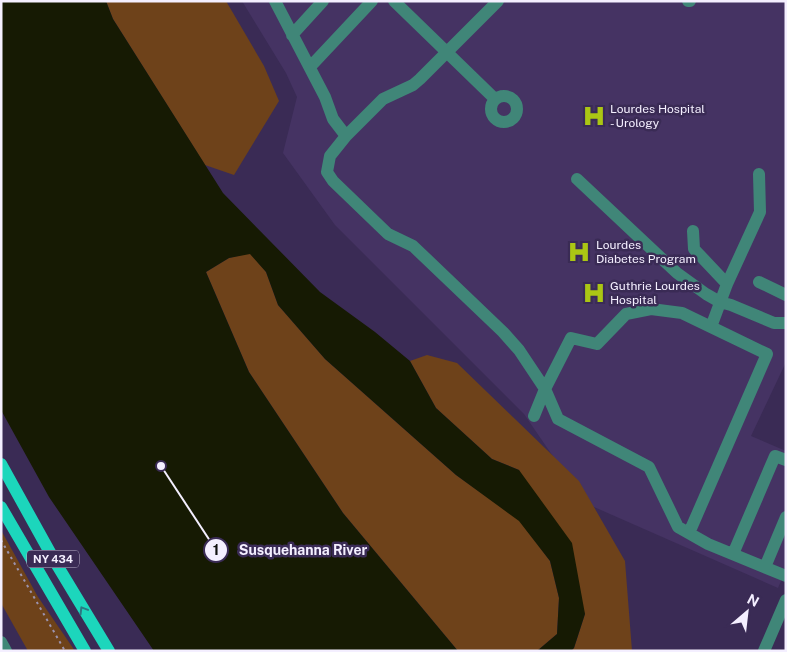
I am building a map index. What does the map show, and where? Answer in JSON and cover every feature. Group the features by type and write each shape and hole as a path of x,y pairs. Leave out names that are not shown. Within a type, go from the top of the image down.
{"main road":[{"name":"NY 434","path":"1,464 57,565 110,651"},
{"name":"NY 434","path":"1,507 85,651"}],"street":[{"path":"292,35 323,1"},
{"path":"310,68 372,1"},
{"path":"394,1 495,99"},
{"path":"498,1 447,54 413,85 383,99 346,136 330,156 327,172 333,181 364,204 388,234 413,246 503,332 545,389 558,419 650,467 678,527 733,554 786,576"},
{"path":"278,3 292,35 325,97 333,119 346,136"},
{"path":"711,327 727,284 760,212 759,174"},
{"path":"577,179 677,273 720,302 774,322 786,323"},
{"path":"694,231 694,249 727,284"},
{"path":"759,282 786,295"},
{"path":"534,416 545,389 571,338 597,344 626,314 651,309 682,313 767,354 689,533"},
{"path":"733,554 775,456 786,460"},
{"path":"765,567 786,517"},
{"path":"764,651 786,600"},
{"path":"1,642 6,651"}],"path":[{"path":"1,540 65,651"}],"shaded area":[{"path":"1,1 106,1 113,19 223,193 320,292 375,332 410,361 436,408 492,459 519,470 572,543 585,614 574,648 571,651 537,651 557,634 559,598 550,561 519,521 456,475 325,359 278,305 266,272 250,254 229,258 206,272 249,372 343,513 458,651 154,651 49,497 1,410"},
{"path":"106,1 226,1 264,66 279,101 234,175 205,165 113,19"},
{"name":"Guthrie Lourdes Hospital","path":"242,1 786,1 786,362 751,436 786,451 786,569 778,588 585,503 524,414 335,225 283,153 297,97 286,73"},
{"path":"250,253 266,272 278,305 325,359 456,475 519,520 550,561 559,598 557,634 537,651 458,651 343,513 249,372 206,272 229,258"},
{"path":"427,355 457,363 579,481 625,561 632,651 571,651 574,648 585,614 519,470 492,459 436,408 410,361"},
{"path":"1,530 38,597 75,651 28,651 1,603"}],"place":[{"name":"Lourdes Hospital - Urology","path":"594,116"},
{"name":"Lourdes Diabetes Program","path":"579,252"},
{"name":"Guthrie Lourdes Hospital","path":"594,293"},
{"name":"Susquehanna River","path":"161,466"}]}
